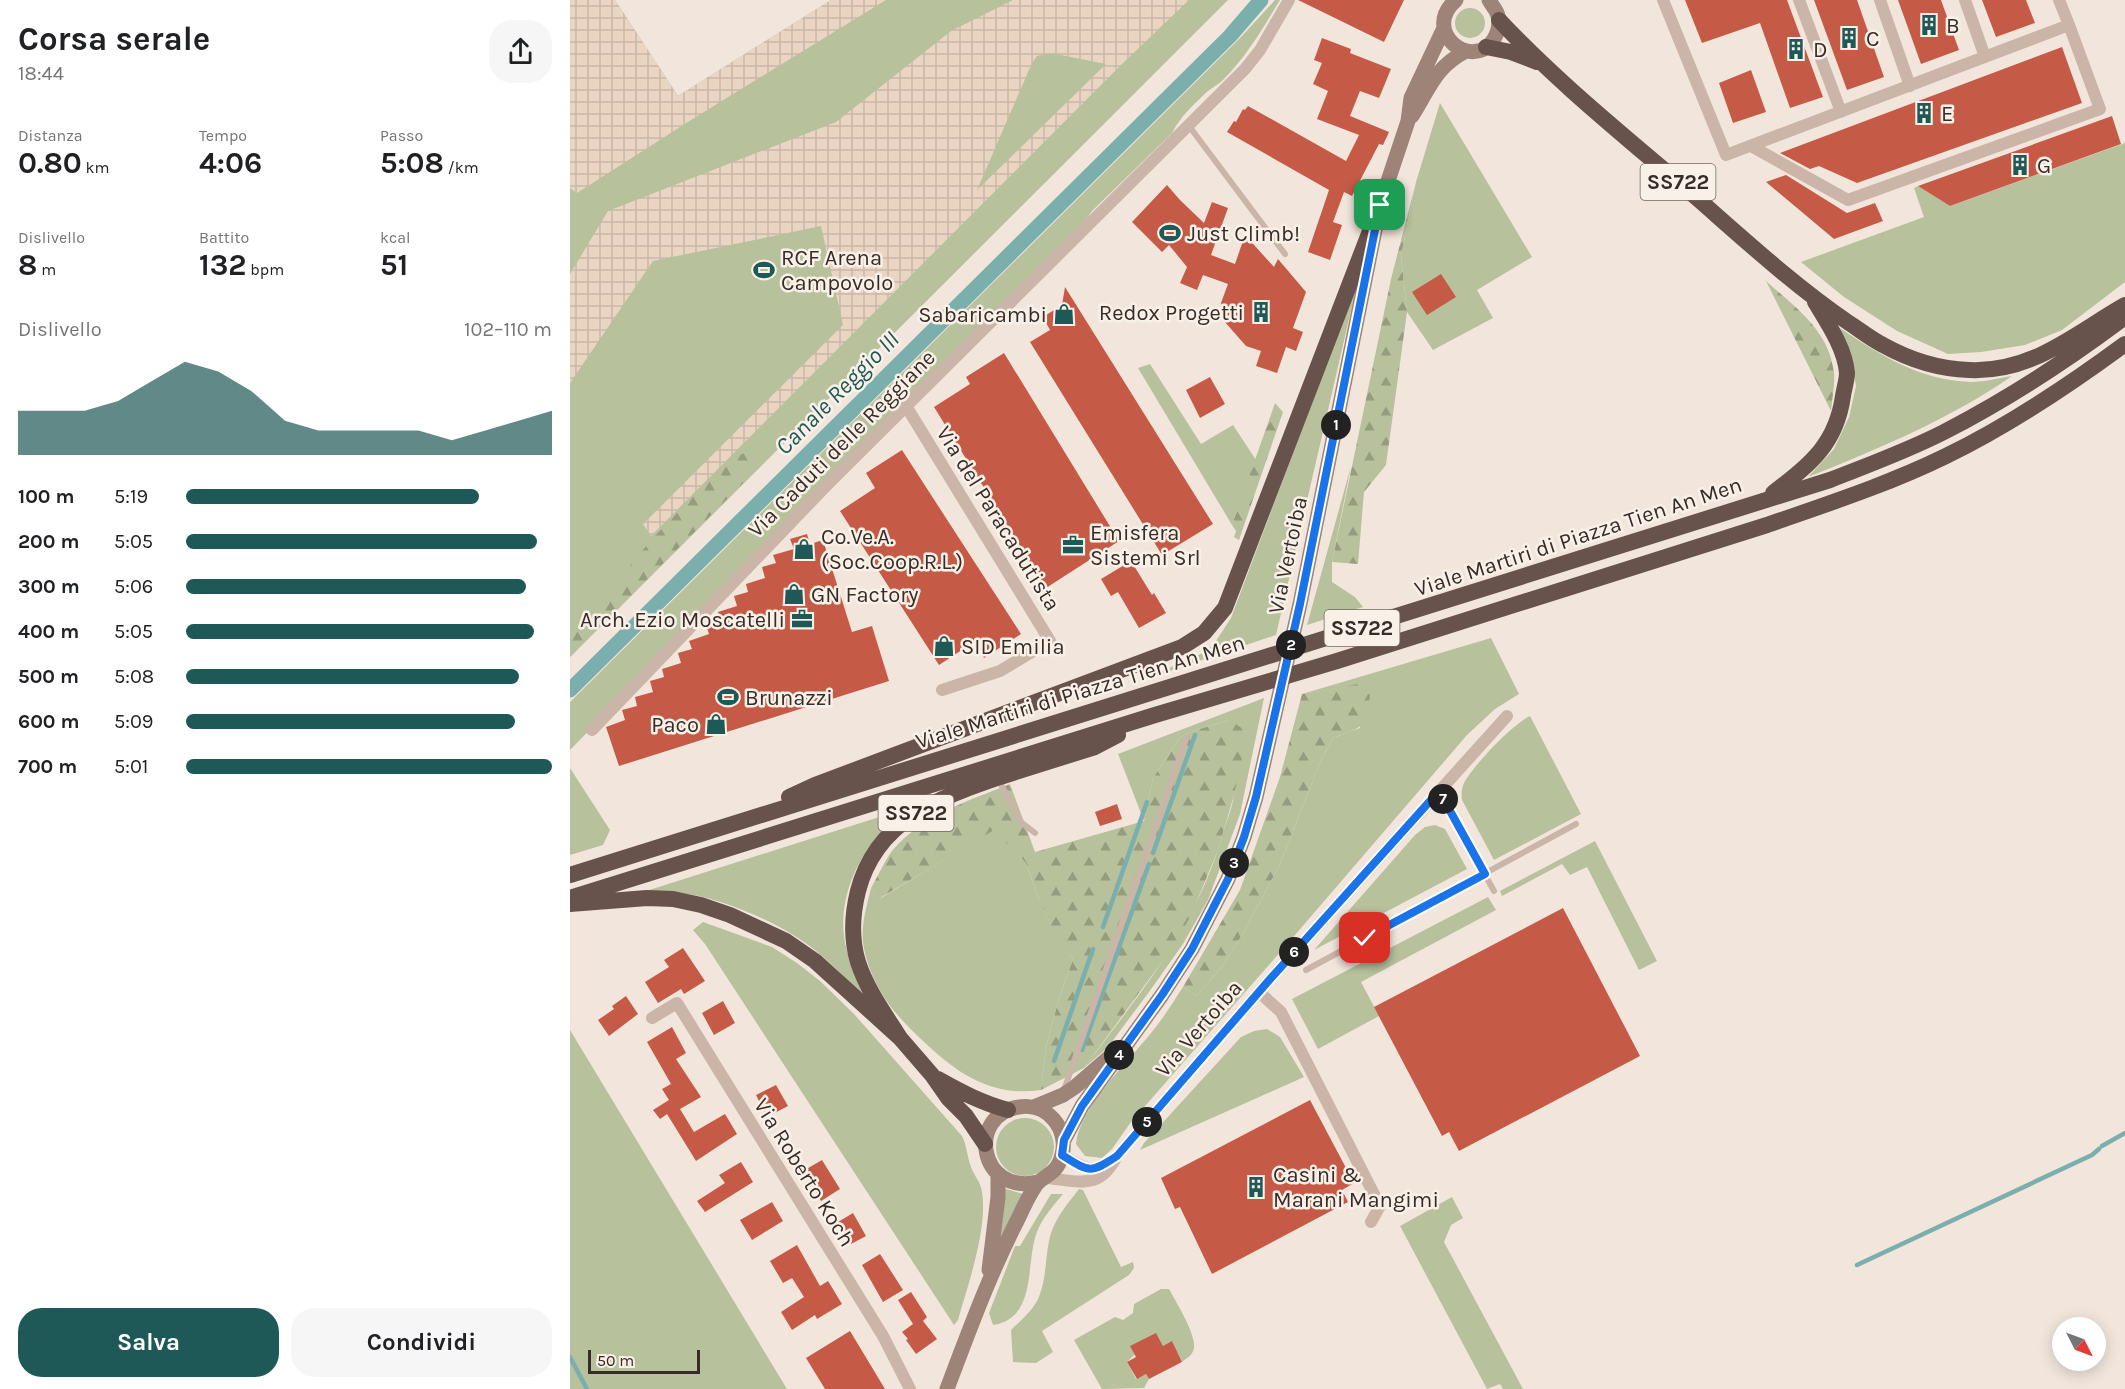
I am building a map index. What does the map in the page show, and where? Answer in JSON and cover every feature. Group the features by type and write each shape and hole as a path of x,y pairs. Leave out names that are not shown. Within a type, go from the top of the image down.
{"highway":[{"name":"SS722","path":"1499,20 1544,65 1813,298 1881,344 1904,355 1926,364 1971,370 1998,369 2041,356 2066,344 2099,320 2125,305"},
{"name":"SS722","path":"1486,47 1511,52 1544,65"},
{"path":"732,824 815,785 1182,647 1204,633 1225,608 1380,205"},
{"name":"SS722","path":"1763,501 1806,468 1829,441 1841,409 1847,373 1837,340 1813,298"},
{"name":"Viale Martiri di Piazza Tien An Men","path":"570,875 1830,480 1942,433 1987,409 2030,383 2125,317"},
{"name":"Viale Martiri di Piazza Tien An Men","path":"570,898 1155,715 1337,662 1756,528 1887,482 1946,456 1999,427 2045,400 2125,344"},
{"name":"SS722","path":"900,1038 868,986 858,963 853,926 859,886 868,863 883,842 903,822 946,796 1095,747 1155,715"},
{"name":"SS722","path":"570,904 647,898 673,899 730,915 777,936 801,950 900,1038 932,1075 948,1098 966,1116 985,1144"},
{"name":"SS722","path":"932,1075 967,1096 1008,1110"}],"main road":[{"name":"Via Vertoiba","path":"1408,122 1411,98 1444,28 1445,12 1455,0"},
{"path":"1486,47 1496,35 1499,20 1498,13 1489,1"},
{"path":"1444,28 1451,43 1466,51"},
{"name":"Via Vertoiba","path":"947,1389 988,1282 1018,1218 1042,1180 1059,1164 1064,1140 1082,1106 1178,973 1217,902 1244,837 1300,604 1380,205 1408,122 1429,85 1442,67 1454,57 1466,51 1486,47"},
{"name":"Via Vertoiba","path":"1008,1110 1020,1106 1034,1107 1063,1095 1127,1042"},
{"path":"1034,1107 1052,1117 1060,1127 1064,1140"},
{"path":"985,1144 991,1124 1008,1110"},
{"name":"Via Vertoiba","path":"985,1144 986,1155 998,1174 1006,1180 1028,1185 1042,1180"},
{"name":"Via Vertoiba","path":"988,1282 998,1197 998,1174"}],"street":[{"name":"Via Caduti delle Reggiane","path":"592,730 820,491 1245,69 1260,50 1289,0"},
{"path":"1663,0 1726,155 2069,25"},
{"path":"1799,0 1841,112"},
{"path":"1880,0 1910,86"},
{"path":"1965,0 1985,57"},
{"path":"1751,146 1848,200 2100,109 2059,0"},
{"name":"Via del Paracadutista","path":"906,406 1050,641 1000,671 942,690"},
{"name":"Via Vertoiba","path":"1042,1180 1093,1181 1109,1172 1117,1156 1259,992 1507,716"},
{"path":"1259,992 1281,1012 1380,1206 1371,1221"},
{"name":"Via Roberto Koch","path":"652,1018 676,1003 883,1336 910,1389"},
{"name":"Via Vertoiba","path":"1062,1155 1084,1168 1091,1169 1098,1168 1117,1156"}],"lane":[{"path":"1189,126 1285,254"},
{"path":"1063,1095 1186,740"},
{"path":"998,778 1021,822 1035,833"},
{"path":"1439,791 1494,891"},
{"path":"1306,970 1576,824"}],"green space":[{"name":"RCF Arena Campovolo","path":"570,0 615,0 678,96 831,0 1228,0 570,657"},
{"path":"1275,0 1280,0 1254,42 1232,71 1193,105 1172,133 1092,211 1063,251 906,406 570,750 570,702 1241,37"},
{"path":"1470,8 1481,12 1485,23 1481,34 1470,38 1459,34 1455,23 1459,12"},
{"path":"1440,103 1532,257 1477,290 1493,318 1433,350 1407,312 1401,256 1416,182"},
{"path":"2125,143 2125,282 2062,330 2025,345 1981,352 1948,354 1897,331 1844,297 1801,262 1924,217 1914,188 1918,186 1950,206"},
{"path":"1416,182 1401,256 1407,312 1386,465 1364,492 1358,564 1332,562 1391,279"},
{"path":"1358,280 1276,635 1137,682 1203,653 1214,644 1231,618"},
{"path":"1766,281 1809,321 1825,344 1834,373 1831,411"},
{"path":"1840,328 1886,357 1935,377 1971,382 2012,376 1939,419 1887,444 1808,477 1834,449 1849,417 1856,386 1851,355"},
{"path":"1150,364 1201,444 1233,425 1256,460 1232,525 1138,368"},
{"path":"1275,403 1283,412 1239,540 1234,537 1236,531 1232,525"},
{"path":"783,443 570,657 570,638 652,539 731,457"},
{"path":"1351,466 1332,562 1332,582 1355,597 1363,607 1307,625"},
{"path":"1491,638 1519,694 1495,709 1467,735 1131,1122 1112,1149 1102,1158 1085,1156 1076,1144 1079,1130 1095,1101 1155,1028 1183,987 1196,996 1221,968 1244,932 1280,864 1321,760 1333,738 1360,728 1358,685 1302,694"},
{"path":"1358,684 1370,695 1364,721 1357,729 1333,738 1321,760 1280,864 1244,932 1221,968 1196,996 1183,987 1240,890 1280,777 1302,694"},
{"path":"1264,698 1240,814 1208,900 1183,944 1149,992 1108,1047 1084,1068 1146,985 1183,928 1212,867 1230,813 1234,793 1230,720 1180,737 1153,778 1144,821 1118,754"},
{"path":"1530,716 1581,814 1494,860 1462,800 1462,788 1487,753 1505,735"},
{"path":"1230,720 1243,729 1245,745 1218,850 1192,913 1175,944 1084,1068 1041,1090 1046,1047 1073,959 1056,937 1026,863 994,830 880,898 871,888 892,851 917,828 946,810 1010,784 1035,852 1144,821 1153,778 1180,737"},
{"path":"570,768 610,830 603,845 570,855"},
{"path":"914,806 888,824 871,844 855,872 845,903 843,919 847,951 872,1006 823,957 804,942 775,925 745,911 699,896 643,892"},
{"path":"1435,825 1445,829 1467,869 1314,950 1415,835 1425,827"},
{"path":"994,829 1026,863 1038,897 1056,936 1073,959 1046,1047 1041,1090 1012,1091 993,1087 966,1075 946,1061 890,1006 873,978 864,949 864,921 871,888 881,898"},
{"path":"1595,841 1657,961 1639,970 1587,867 1570,875 1562,864 1502,896 1500,891"},
{"path":"1488,897 1496,910 1361,982 1379,1016 1318,1049 1292,999"},
{"path":"703,922 772,947 820,981 854,1014 962,1136 971,1167 981,1188 983,1206 976,1256 958,1320 954,1325 705,944 693,930"},
{"path":"1267,1029 1280,1037 1304,1077 1140,1150 1241,1037 1254,1031"},
{"path":"570,1030 787,1389 570,1389"},
{"path":"1019,1118 1031,1118 1046,1126 1054,1141 1054,1153 1046,1168 1031,1176 1019,1176 1004,1168 996,1153 996,1141 1004,1126"},
{"path":"1003,1188 1023,1194 996,1250"},
{"path":"1079,1189 1083,1190 1121,1267 1133,1262 1134,1268 1129,1275 1042,1331 1053,1352 1036,1363 1013,1362 1011,1330 1028,1314 1038,1299 1053,1227"},
{"path":"1051,1194 1063,1194 1045,1217 1037,1232 1024,1300 1017,1312 1007,1320 993,1325 989,1313 1015,1246 1020,1246"},
{"path":"1452,1197 1463,1218 1451,1225 1444,1242 1523,1389 1503,1389 1500,1384 1487,1389 1400,1226"},
{"path":"1161,1289 1169,1289 1185,1318 1194,1342 1192,1353 1182,1362 1172,1342 1163,1346 1156,1334 1127,1362 1136,1379 1146,1374 1149,1379 1144,1388 1102,1389 1074,1340 1115,1317 1123,1320 1133,1313 1134,1304"}],"shaded area":[{"path":"570,0 615,0 678,96 831,0 886,0 577,193 570,188"},
{"path":"1013,0 1189,0 1120,66 651,536 643,524 843,325 821,226 653,261 570,383 570,274 608,211 836,122 951,31","holes":["1051,53 1106,64 977,190 1037,56"]}],"building":[{"path":"1298,0 1404,0 1384,42"},
{"path":"1685,0 1787,0 1823,97 1790,108 1760,23 1702,43"},
{"name":"C","path":"1814,0 1857,0 1884,77 1847,90"},
{"name":"B","path":"1898,0 1941,0 1959,50 1921,64"},
{"path":"1982,0 2026,0 2035,23 1996,37"},
{"path":"1322,38 1351,49 1350,53 1391,69 1379,98 1360,91 1350,116 1389,132 1383,145 1379,144 1352,196 1344,192 1333,222 1342,225 1330,260 1308,252 1329,190 1227,132 1243,109 1245,110 1248,106 1346,161 1359,135 1317,119 1328,91 1313,84 1322,63 1314,60"},
{"path":"2062,47 2082,103 1857,183 1819,166 1810,169 1780,153"},
{"path":"1751,70 1766,112 1733,123 1719,83"},
{"name":"G","path":"2112,116 2121,144 1950,206 1918,186"},
{"path":"1786,175 1847,213 1875,203 1883,221 1834,239 1766,182"},
{"path":"1167,185 1204,223 1212,202 1228,208 1211,255 1235,264 1245,235 1274,267 1278,259 1306,292 1293,328 1303,332 1296,351 1286,347 1277,373 1256,366 1261,351 1246,346 1224,321 1221,303 1228,284 1203,275 1197,290 1180,283 1187,267 1169,245 1162,252 1132,222"},
{"path":"1441,274 1456,297 1427,315 1412,292"},
{"path":"1065,287 1213,524 1162,555 1030,342 1050,330 1043,317 1062,305"},
{"path":"1004,353 1119,541 1046,588 934,407 970,384 966,377"},
{"path":"1210,377 1225,404 1200,418 1186,390"},
{"path":"902,450 1021,634 984,658 974,642 939,665 840,511 875,488 866,473"},
{"path":"807,534 810,544 823,540 852,632 872,626 889,681 619,766 606,727 625,720 622,710 637,706 635,697 653,692 650,681 664,677 662,669 681,663 678,653 692,649 689,641 709,634 706,625 720,620 718,612 737,606 734,596 748,592 746,584 765,578 762,567 776,563 773,555 794,549 790,539"},
{"path":"1131,561 1166,613 1139,628 1118,592 1111,596 1101,579"},
{"path":"1117,804 1122,819 1100,826 1095,812"},
{"path":"1563,908 1640,1056 1459,1151 1449,1132 1442,1136 1374,1007"},
{"path":"683,948 705,981 684,994 681,989 658,1003 645,982 669,967 664,960"},
{"path":"626,996 638,1014 609,1036 598,1020 614,1009 612,1006"},
{"path":"723,1001 735,1023 714,1035 702,1013"},
{"path":"672,1027 686,1053 676,1059 701,1097 680,1109 694,1132 725,1114 737,1134 696,1161 667,1114 660,1119 653,1110 669,1100 662,1089 671,1084 647,1042"},
{"path":"776,1085 788,1106 767,1117 756,1095"},
{"name":"Casini & Marani Mangimi","path":"1310,1100 1354,1183 1342,1190 1348,1202 1212,1274 1180,1207 1175,1209 1161,1178"},
{"path":"822,1160 840,1189 821,1201 803,1171"},
{"path":"741,1162 753,1182 705,1212 697,1201 725,1183 719,1175"},
{"path":"772,1202 783,1221 752,1240 740,1220"},
{"path":"853,1213 866,1236 851,1244 838,1222"},
{"path":"797,1245 820,1286 828,1281 842,1304 817,1319 815,1315 792,1330 781,1312 804,1297 792,1278 783,1283 770,1261"},
{"path":"880,1254 903,1290 883,1302 862,1265"},
{"path":"911,1292 927,1317 923,1321 937,1339 916,1354 902,1332 913,1324 898,1300"},
{"path":"850,1331 885,1389 825,1389 806,1358"},
{"path":"1156,1333 1163,1346 1172,1341 1182,1362 1149,1379 1146,1374 1137,1379 1127,1362 1136,1357 1130,1346"}],"waterway":[{"name":"Canale Reggio III","path":"570,690 1230,36 1261,0"},
{"path":"1153,853 1195,735"},
{"path":"1103,927 1147,802"},
{"path":"1082,1050 1149,864"},
{"path":"1054,1061 1093,949"},
{"path":"2102,1146 2125,1133"},
{"path":"1857,1265 2092,1155 2099,1149"},
{"path":"570,1357 587,1389"}],"place":[{"name":"B","path":"1929,25"},
{"name":"C","path":"1849,38"},
{"name":"D","path":"1796,49"},
{"name":"E","path":"1924,113"},
{"name":"G","path":"2020,165"},
{"name":"Just Climb!","path":"1170,233"},
{"name":"RCF Arena Campovolo","path":"764,270"},
{"name":"Redox Progetti","path":"1261,312"},
{"name":"Sabaricambi","path":"1064,314"},
{"name":"Emisfera Sistemi Srl","path":"1073,545"},
{"name":"Co.Ve.A. (Soc.Coop.R.L.)","path":"804,549"},
{"name":"GN Factory","path":"794,594"},
{"name":"Arch. Ezio Moscatelli","path":"802,619"},
{"name":"SID Emilia","path":"944,646"},
{"name":"Brunazzi","path":"728,697"},
{"name":"Paco","path":"716,724"},
{"name":"Casini & Marani Mangimi","path":"1256,1187"}],"route":[{"path":"1365,938 1485,874 1439,791 1271,978 1117,1156 1098,1168 1091,1169 1084,1168 1062,1155 1064,1140 1082,1106 1178,973 1192,949 1228,879 1244,837 1256,797 1300,604 1380,205"}]}
